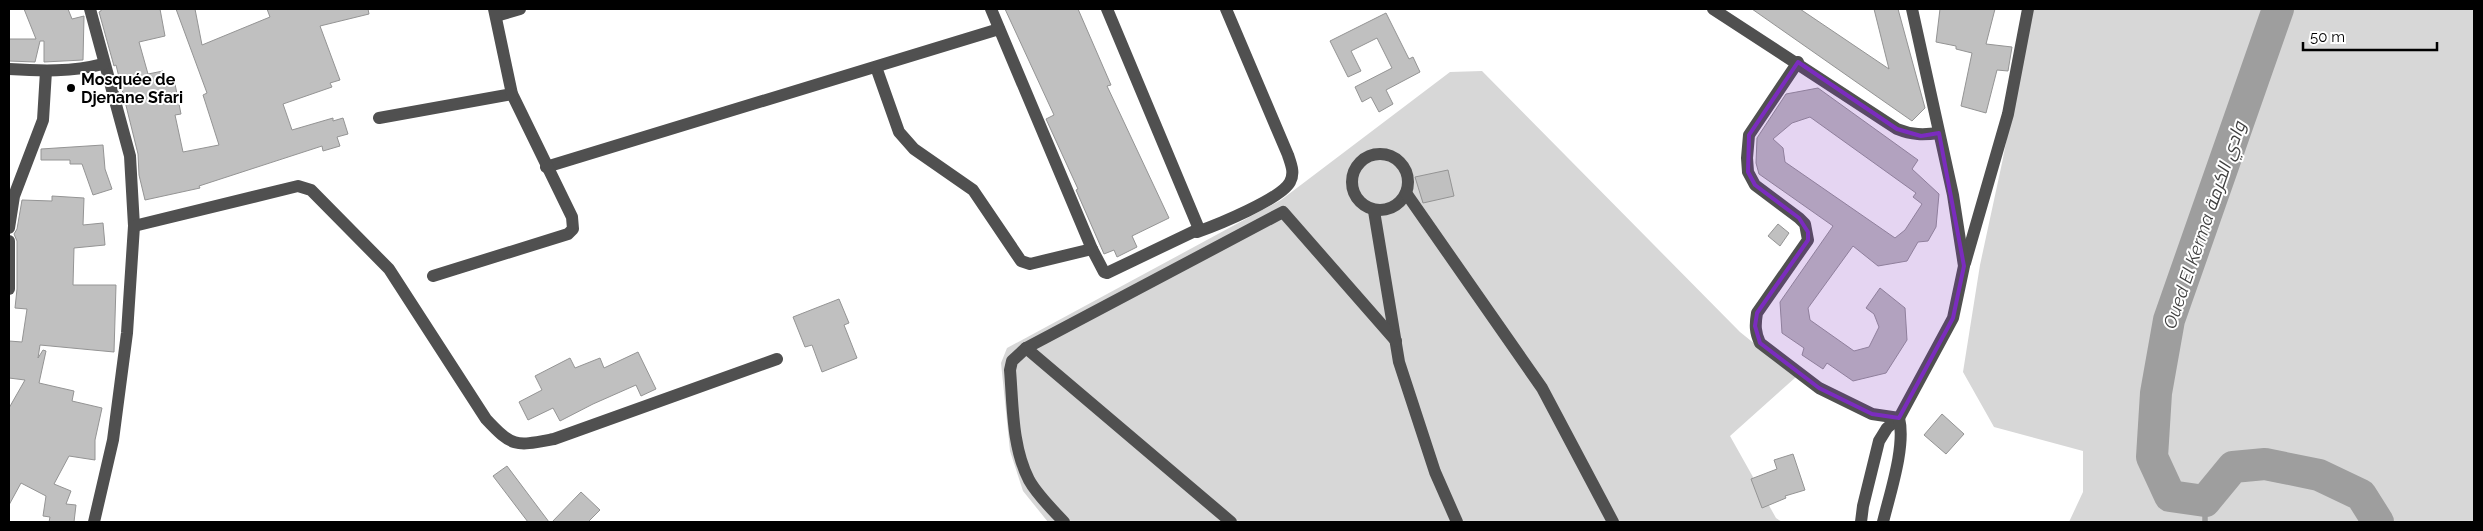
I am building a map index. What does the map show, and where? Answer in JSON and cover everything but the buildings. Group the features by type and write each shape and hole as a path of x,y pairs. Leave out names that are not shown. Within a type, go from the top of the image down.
{"street":[{"path":"90,9 103,64 130,156 134,226 127,333 113,440 94,522"},
{"path":"433,276 568,234 573,229 572,218 512,94 495,12 520,9"},
{"path":"990,9 1092,249 1104,272 1112,273 1197,232 1240,215 1286,188 1291,180 1293,171 1288,155 1226,9"},
{"path":"1107,9 1199,225 1197,232"},
{"path":"1714,9 1798,62 1897,129 1921,136 1939,133"},
{"path":"1912,9 1953,195 1964,266"},
{"path":"1861,522 1863,506 1879,441 1887,428 1898,418 1953,318 1964,266 2008,114 2028,9"},
{"path":"546,167 999,29"},
{"path":"1798,62 1749,135 1748,172 1755,185 1799,218 1808,232 1808,240 1802,250 1757,313 1755,326 1757,336 1760,343 1818,388 1872,414 1898,418"},
{"path":"9,69 46,71 86,69 103,64"},
{"path":"876,67 899,132 914,149 973,190 1022,261 1030,264 1092,249"},
{"path":"9,228 14,196 42,120 46,71"},
{"path":"379,118 512,94"},
{"path":"1382,153 1399,160 1408,178 1406,193 1399,204 1391,208 1374,211 1360,203 1351,186 1352,174 1363,158 1372,154 1382,153"},
{"path":"134,226 298,186 311,190 389,268 486,419 505,439 524,444 554,439 777,359"},
{"path":"1406,193 1542,388 1614,522"},
{"path":"1374,211 1399,362 1435,472 1457,522"},
{"path":"1064,522 1030,481 1016,440 1010,370 1012,361 1026,348 1283,212 1396,341"},
{"path":"9,241 9,289"},
{"path":"1026,348 1231,522"},
{"path":"1883,522 1899,456 1902,430 1898,418"}],"highlighted area":[{"path":"1798,62 1897,129 1921,136 1939,133 1964,266 1953,318 1899,418 1872,414 1819,388 1760,343 1755,326 1757,313 1808,240 1808,232 1799,218 1755,185 1748,172 1749,135"}],"shaded area":[{"path":"2032,9 2474,9 2474,522 2069,522 2083,492 2083,451 1994,427 1963,372 1980,265"},
{"path":"1482,71 1740,332 1796,377 1730,436 1776,518 1782,522 1048,522 1023,491 1010,451 1001,363 1007,348 1281,200 1450,72"}],"waterway":[{"name":"Oued El Kerma وادي الكرمة","path":"2278,9 2169,320 2156,393 2152,457 2170,496 2205,501 2233,467 2265,464 2319,475 2361,495 2378,522"},
{"path":"2205,501 2205,522"}],"place":[{"name":"Mosquée de Djenane Sfari","path":"71,88"}]}
